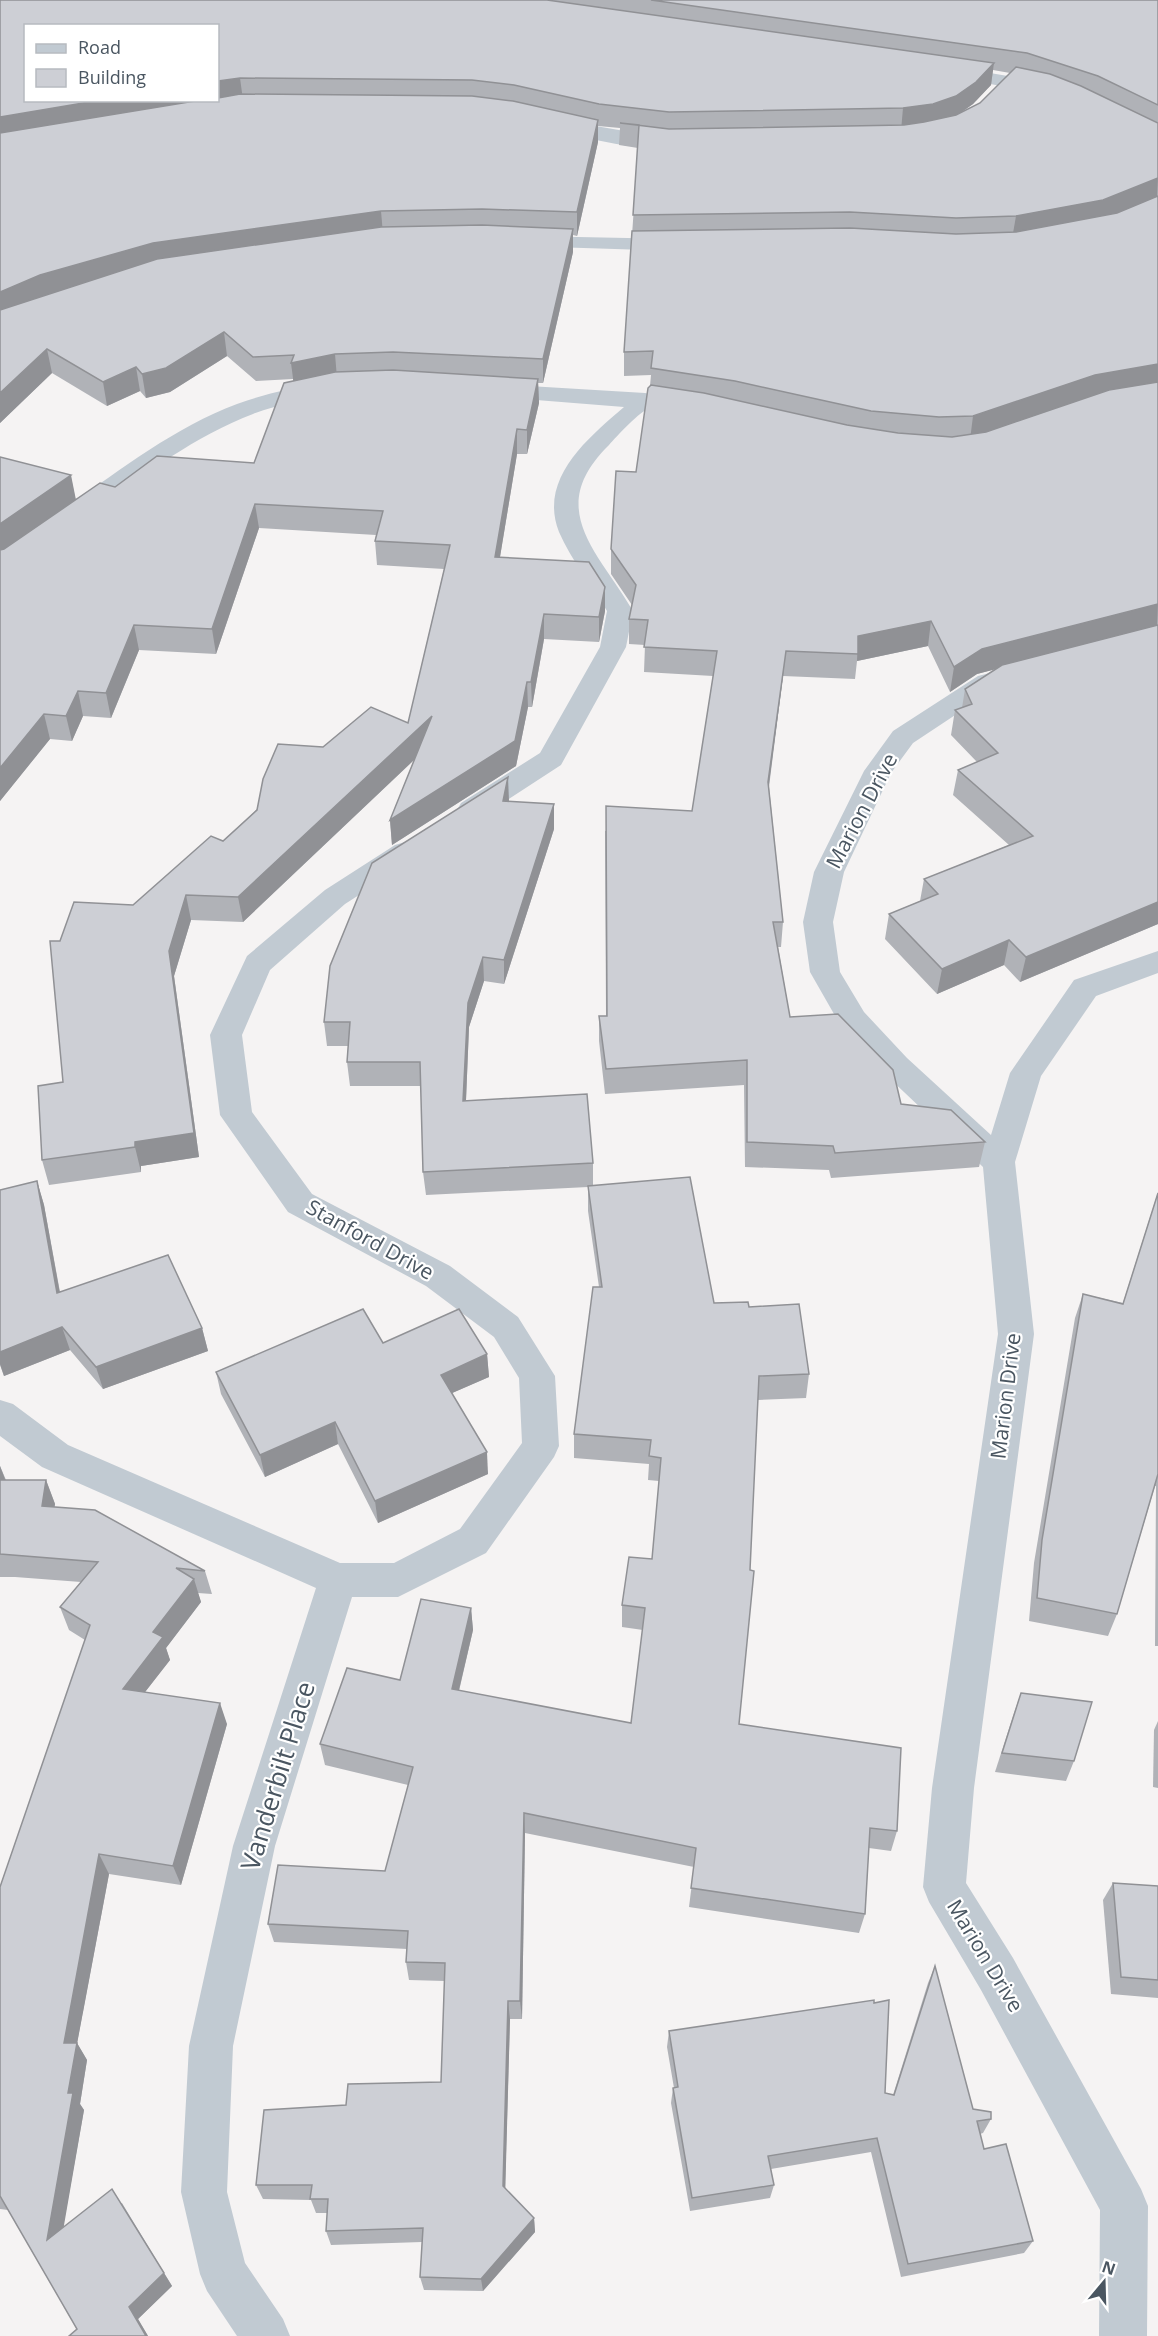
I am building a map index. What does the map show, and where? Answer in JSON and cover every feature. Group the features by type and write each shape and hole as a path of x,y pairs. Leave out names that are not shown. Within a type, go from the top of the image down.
{"street":[{"path":"931,68 1038,86 1064,94"},
{"path":"993,98 1007,80"},
{"path":"537,121 634,140 679,143"},
{"path":"506,241 632,246 700,245"},
{"path":"56,526 177,443 237,412 291,396 338,387"},
{"path":"478,390 645,400 679,405"},
{"name":"Stanford Drive","path":"338,1580 398,1580 473,1541 541,1446 537,1376 506,1327 438,1276 300,1203 236,1115 226,1035 258,964 335,897 551,759 613,647 620,611 571,532 563,503 570,478 594,448 645,400"},
{"name":"Marion Drive","path":"1030,671 987,682 903,737 878,771 829,872 818,922 825,972 854,1020 896,1066 999,1162 1016,1334 955,1777 944,1887 997,1974 1124,2206 1123,2336"},
{"path":"999,1162 1026,1073 1085,988 1158,962"},
{"path":"0,1415 55,1456 338,1580"},
{"name":"Vanderbilt Place","path":"266,2336 224,2274 204,2192 211,2046 254,1846 338,1580"}],"building":[{"path":"0,0 547,0 994,63 976,82 956,96 933,104 903,108 669,112 599,104 514,85 472,80 240,78 219,81 219,24 24,24 24,102 89,102 0,117"},
{"path":"651,0 1158,0 1158,105 1098,76 1027,53"},
{"path":"1016,67 1050,74 1081,86 1158,123 1158,178 1103,200 1016,216 956,218 850,212 633,215 639,125 669,129 904,125 924,122 956,115 980,103"},
{"path":"240,94 472,96 513,101 598,120 577,212 482,209 381,211 153,243 40,275 0,292 0,133 189,102 219,102 219,98"},
{"path":"1158,196 1158,364 1095,375 973,416 939,417 871,411 735,381 651,368 653,351 624,352 632,231 850,228 956,234 1016,232 1117,213"},
{"path":"482,225 573,229 543,359 393,352 335,354 291,363 294,355 253,357 224,332 166,368 142,374 136,367 103,382 47,349 0,393 0,310 157,259 381,227"},
{"path":"393,370 538,379 527,430 517,429 495,557 589,562 605,587 599,617 544,614 531,682 527,682 515,741 390,820 432,716 238,897 186,895 169,951 194,1133 135,1142 135,1147 42,1160 38,1086 63,1082 50,941 60,941 74,902 133,905 211,836 223,841 257,810 263,779 278,744 323,747 371,707 408,723 450,545 375,541 383,511 255,504 212,629 134,625 106,693 78,691 66,716 44,714 0,768 0,550 100,483 115,487 157,456 254,463 284,383 335,372"},
{"path":"1158,382 1158,604 982,649 954,667 931,621 858,636 858,654 786,651 768,782 783,922 773,922 790,1017 838,1014 893,1070 901,1104 951,1110 985,1142 835,1153 833,1146 747,1142 747,1060 606,1069 599,1016 607,1016 606,806 692,811 717,651 644,647 648,620 629,619 636,585 611,549 616,471 636,472 648,388 651,385 704,393 847,425 898,433 952,437 986,432 1109,390"},
{"path":"0,457 71,475 0,524"},
{"path":"1158,625 1158,902 1026,957 1009,940 942,969 889,914 938,894 924,879 1033,836 958,770 998,753 955,710 972,704 965,689 1002,665"},
{"path":"508,777 503,801 554,804 504,960 483,957 468,1003 463,1101 587,1094 593,1163 423,1172 420,1062 347,1062 350,1022 324,1022 330,966 372,863"},
{"path":"690,1177 714,1303 748,1302 749,1307 799,1304 809,1374 759,1376 750,1570 754,1571 739,1724 901,1748 897,1831 870,1828 865,1914 691,1888 696,1848 524,1813 520,2001 508,2001 503,2186 534,2218 481,2279 420,2277 423,2228 326,2231 328,2199 310,2199 312,2185 256,2185 264,2110 346,2105 348,2084 441,2082 445,1963 406,1962 408,1931 268,1924 278,1865 385,1871 413,1767 320,1744 347,1668 400,1680 421,1599 471,1608 452,1689 631,1723 645,1608 622,1605 629,1557 652,1559 661,1458 649,1456 651,1440 574,1434 593,1287 602,1287 588,1186"},
{"path":"37,1181 57,1293 168,1255 202,1328 96,1367 62,1327 0,1352 0,1190"},
{"path":"1158,1193 1158,1474 1117,1614 1037,1598 1042,1540 1083,1294 1123,1304"},
{"path":"363,1309 383,1343 459,1309 487,1354 441,1375 487,1452 375,1501 335,1422 260,1455 216,1372"},
{"path":"0,1480 46,1480 42,1506 95,1510 205,1571 176,1568 194,1579 153,1632 163,1637 123,1689 220,1703 173,1866 99,1854 64,2043 77,2043 68,2093 73,2093 47,2240 112,2189 164,2273 129,2307 146,2336 69,2336 77,2329 0,2196 0,1887 90,1625 60,1607 98,1562 0,1554"},
{"path":"1021,1693 1092,1702 1074,1761 1002,1753"},
{"path":"1113,1883 1158,1886 1158,1980 1121,1977"},
{"path":"935,1966 973,2109 991,2112 991,2119 977,2121 984,2149 1006,2144 1033,2241 908,2264 877,2138 768,2156 774,2185 692,2198 673,2088 678,2087 669,2031 874,2000 874,2003 889,2000 885,2093 894,2095"}]}
